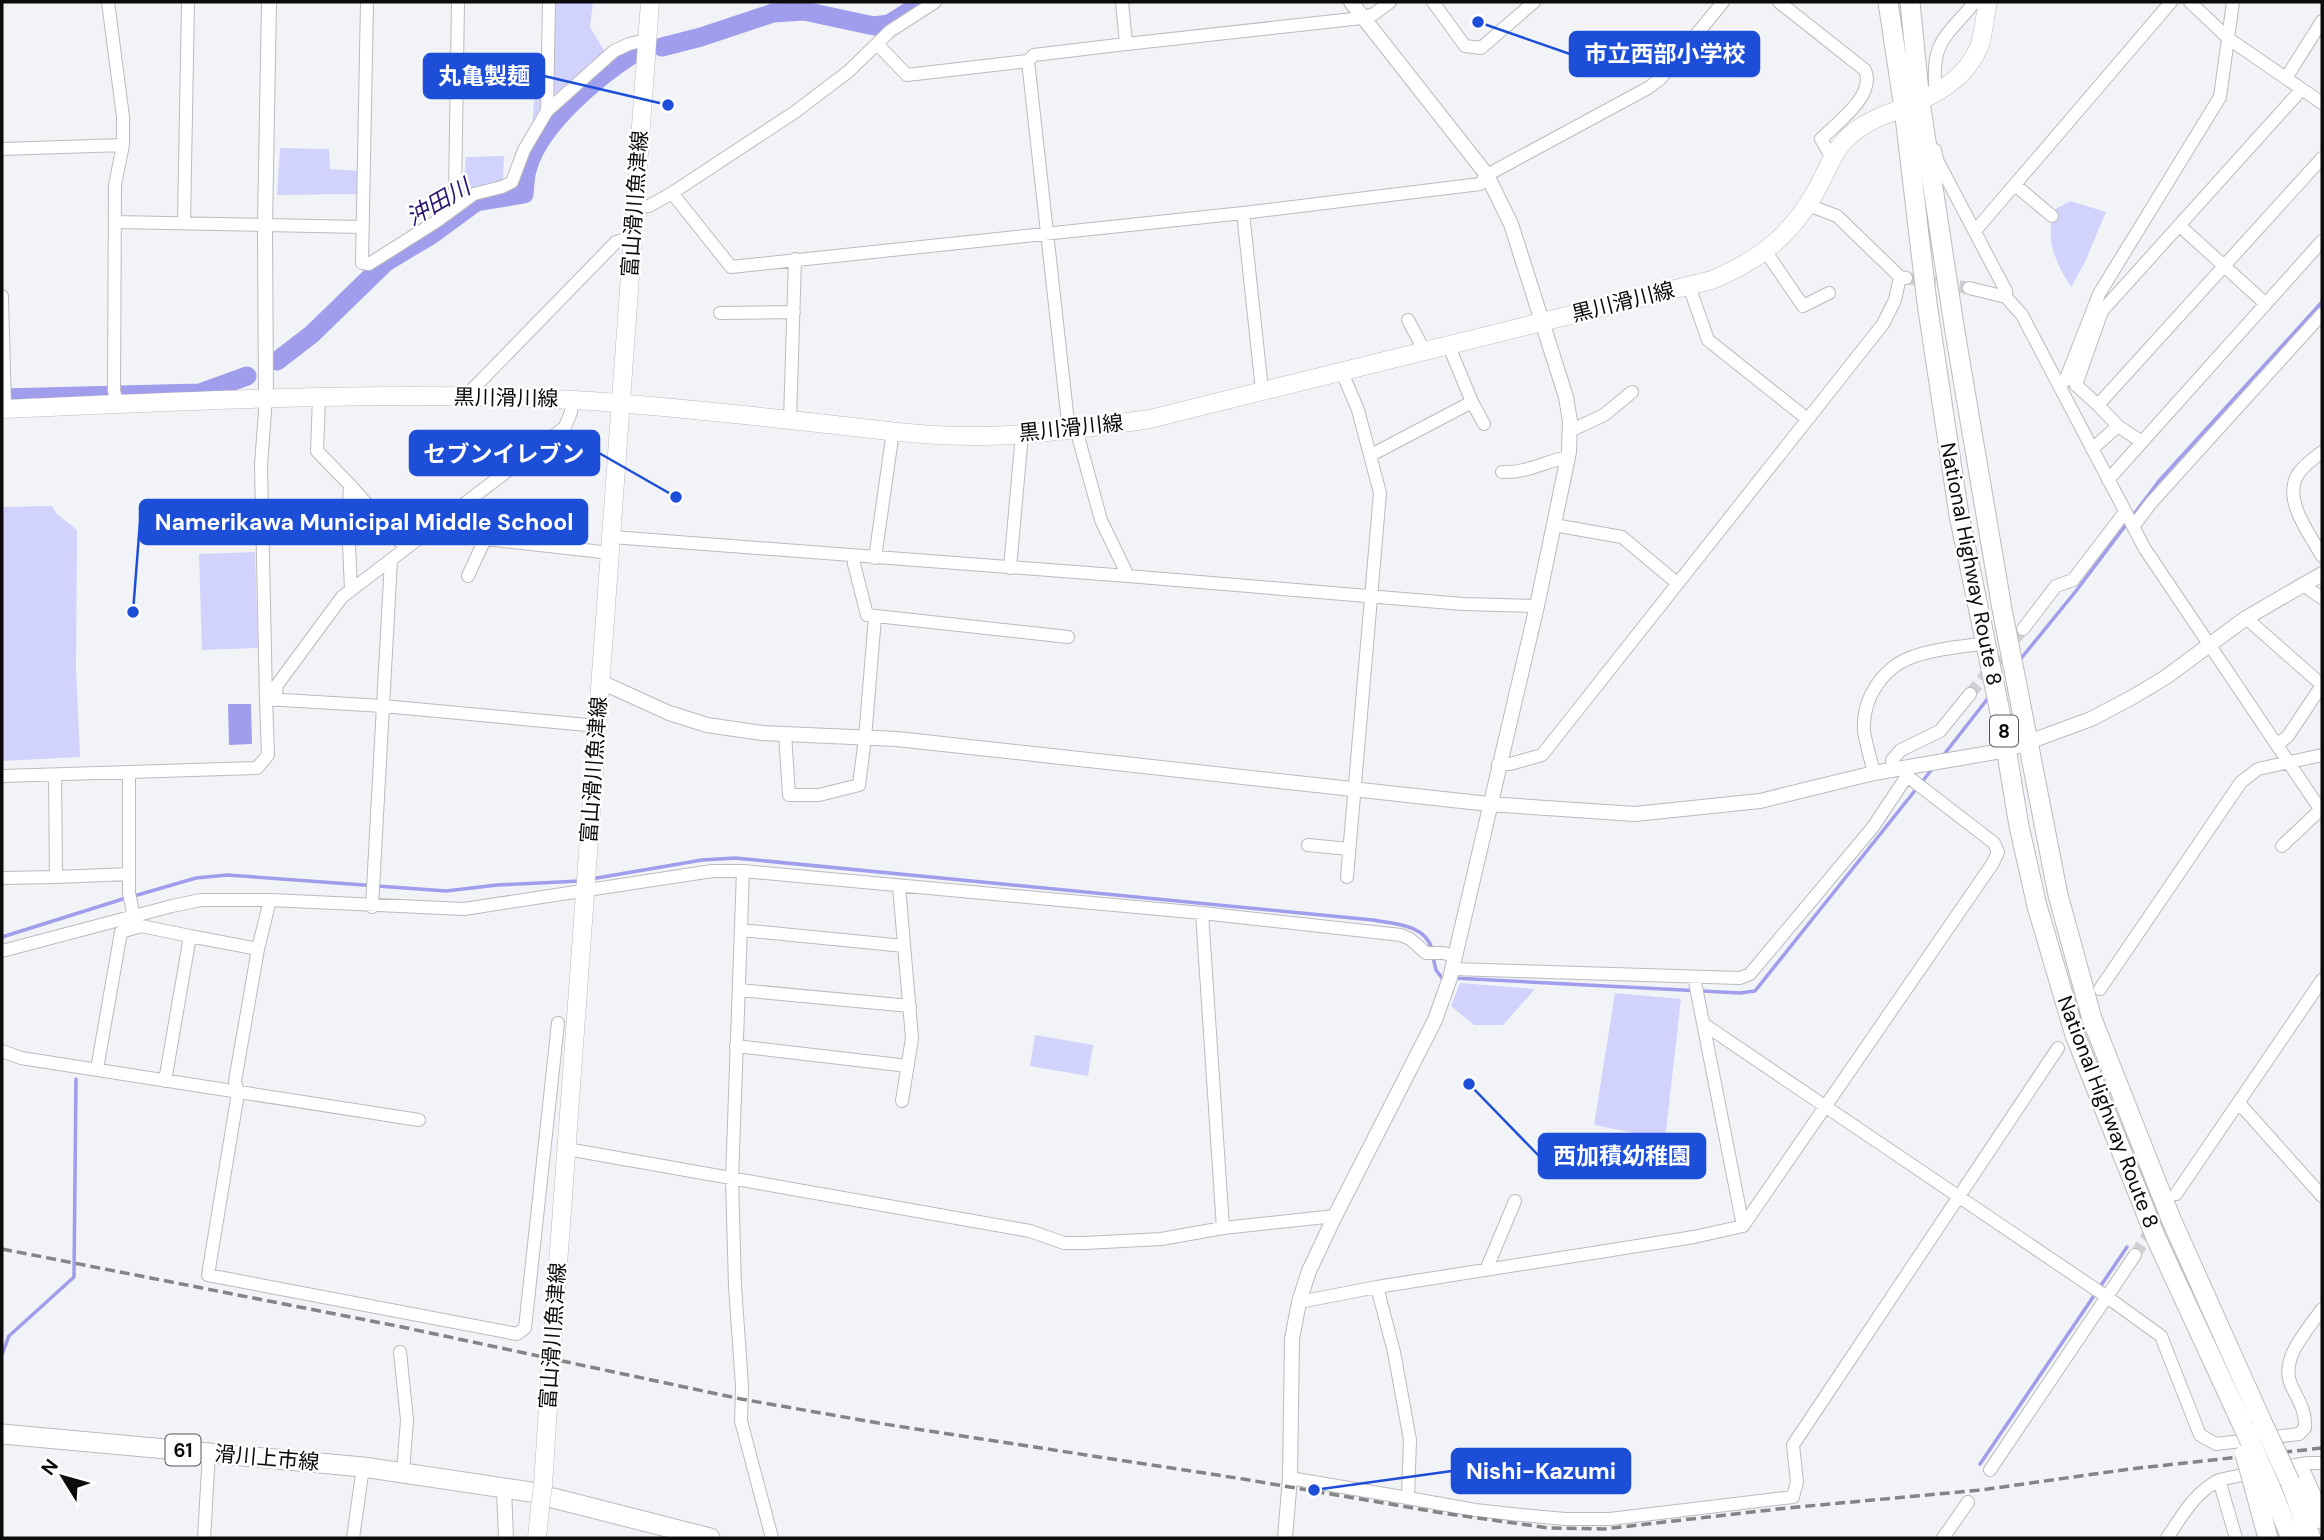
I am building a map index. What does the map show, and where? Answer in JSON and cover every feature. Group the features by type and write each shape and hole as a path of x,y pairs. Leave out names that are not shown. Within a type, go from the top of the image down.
{"main road":[{"name":"富山滑川魚津線","path":"537,1538 650,2"},
{"name":"National Highway Route 8","path":"1888,2 1922,100 1927,303 1959,515 2037,906 2075,1035 2156,1238 2225,1388 2263,1488"},
{"name":"National Highway Route 8","path":"1910,2 1955,332 2002,609 2058,895 2092,1019 2171,1219 2243,1376 2296,1478 2311,1538"},
{"name":"黒川滑川線","path":"4,409 266,398 465,397 622,403 893,431 982,436 1072,430 1150,419 1689,286 1741,268 1766,252 1808,205 1840,145 1857,129 1948,86 1965,69 1980,44 1988,2"},
{"name":"滑川上市線","path":"2,1434 363,1467 531,1492"},
{"name":"8","path":"2296,1478 2322,1519"},
{"name":"8","path":"2263,1488 2268,1538"},
{"name":"8","path":"2263,1488 2291,1538"},
{"path":"553,1497 710,1538"}],"street":[{"path":"107,2 123,117 123,145 115,185 114,391 118,405"},
{"path":"184,223 188,2"},
{"path":"2,776 257,768 268,755 270,700 261,466 266,398 265,225 269,2"},
{"path":"367,2 362,262 369,264 474,194 502,187 512,181 524,150 547,111 614,51 646,40"},
{"path":"458,2 455,193 459,205"},
{"path":"547,111 549,2"},
{"path":"634,207 649,206 672,193 795,112 849,71 890,31 935,2"},
{"path":"1122,2 1126,44"},
{"path":"1284,1538 1290,1478 1292,1339 1298,1302 1309,1271 1335,1216 1435,1020 1454,962 1498,764 1537,606 1568,457 1570,430 1566,397 1511,224 1487,175 1351,2"},
{"path":"877,44 907,75 926,75 1028,61 1034,55 1362,18 1374,14 1390,2"},
{"path":"1433,2 1465,46 1480,48 1534,2"},
{"path":"672,193 731,267 1243,213 1480,184 1487,175 1648,88 1660,79 1723,2"},
{"path":"1779,2 1864,69 1867,76 1865,94 1821,139 1832,158"},
{"path":"1975,2 1936,51 1934,70 1922,100 1937,160 2006,291 2006,297"},
{"path":"1975,230 2171,2"},
{"path":"2190,2 2229,38 2302,89 2320,98"},
{"path":"2065,381 2099,294 2220,97 2233,2"},
{"path":"2286,78 2322,21"},
{"path":"1028,61 1072,430 1101,520 1128,576"},
{"path":"2142,442 2118,426 2076,385 2102,312 2302,89"},
{"path":"2,149 123,145"},
{"path":"2098,405 2322,158"},
{"path":"2015,185 2052,216"},
{"path":"1498,764 1510,764 1542,755 1883,324 1903,278 1837,216 1808,205"},
{"path":"1243,213 1262,390"},
{"path":"115,222 362,227"},
{"path":"2180,226 2266,303"},
{"path":"465,397 616,243 632,237"},
{"path":"2108,480 2322,241"},
{"path":"1766,252 1803,306 1829,293"},
{"path":"790,420 795,259"},
{"path":"1689,286 1708,340 1806,418"},
{"path":"1969,288 2006,297 2022,315 2145,549 2321,811 2282,846"},
{"path":"2,296 4,409"},
{"path":"720,313 793,312"},
{"path":"2133,527 2151,503 2322,314"},
{"path":"1408,320 1424,350"},
{"path":"1448,344 1484,424"},
{"path":"1341,370 1358,411 1380,493 1347,877"},
{"path":"1570,430 1604,415 1632,392"},
{"path":"319,398 317,451 407,548"},
{"path":"270,700 277,685 342,597 565,427 572,400"},
{"path":"1371,455 1472,402"},
{"path":"2092,449 2118,426"},
{"path":"875,558 893,431"},
{"path":"1010,568 1022,434"},
{"path":"2322,452 2299,472 2294,482 2294,497 2296,511 2322,556"},
{"path":"1502,472 1520,473 1551,460 1568,457"},
{"path":"350,485 348,523 351,589"},
{"path":"2023,629 2056,586 2073,580 2125,512"},
{"path":"262,524 348,523"},
{"path":"1554,525 1622,537 1677,583"},
{"path":"426,533 485,539 854,556 1463,604 1537,606"},
{"path":"468,576 485,539"},
{"path":"854,556 867,615 1068,637"},
{"path":"372,907 391,560"},
{"path":"601,682 669,713 707,725 785,734 897,739 1489,804 1574,812 1635,814 1760,801 1874,773 1902,771 2007,750 2091,719 2131,698 2166,677 2246,618 2322,573"},
{"path":"2305,583 2322,598"},
{"path":"785,734 789,795 819,796 859,785 874,617"},
{"path":"2246,618 2322,685 2288,736 2278,744"},
{"path":"1874,773 1864,732 1865,708 1875,687 1892,667 1916,656 1985,643"},
{"path":"1298,1302 1694,1237 1743,1226 1827,1107 1998,852 1994,843 1902,771 1892,760 1900,750 1940,731 1970,694"},
{"path":"270,700 383,706 597,726"},
{"path":"2099,989 2241,782 2258,769 2322,755"},
{"path":"2,951 201,900 270,900 372,907 464,909 712,871 743,871 1202,913 1401,935 1426,953 1443,953 1454,962 1740,978 1750,974 1873,827 1902,771"},
{"path":"129,773 129,893 134,917"},
{"path":"55,775 56,877"},
{"path":"1308,845 1349,849"},
{"path":"743,871 732,1179 735,1286 742,1386 741,1422 772,1538"},
{"path":"2,878 129,874"},
{"path":"899,886 912,1038 902,1101"},
{"path":"270,900 258,949 235,1081 238,1093 208,1275 517,1334 525,1328 527,1322 558,1023"},
{"path":"1202,913 1223,1228"},
{"path":"97,1069 121,932 141,926 258,949"},
{"path":"741,930 904,946"},
{"path":"165,1081 190,936"},
{"path":"1694,976 1743,1226"},
{"path":"2176,1194 2322,980"},
{"path":"739,990 910,1006"},
{"path":"1705,1025 2161,1336 2200,1435 2217,1444 2299,1434 2305,1428 2306,1414 2289,1381 2287,1367 2293,1351 2322,1309"},
{"path":"736,1046 908,1066"},
{"path":"1290,1478 1498,1513 1565,1519 1610,1519 1793,1497 1797,1482 1793,1446 1961,1198 2058,1048"},
{"path":"2,1051 21,1058 419,1120"},
{"path":"2239,1103 2322,1196"},
{"path":"567,1149 1030,1231 1064,1243 1161,1239 1223,1228 1335,1216"},
{"path":"1486,1270 1516,1201"},
{"path":"1990,1469 2135,1255"},
{"path":"1377,1287 1394,1352 1410,1440 1408,1498"},
{"path":"400,1352 408,1420 403,1472"},
{"path":"204,1538 209,1453"},
{"path":"2167,1538 2204,1488 2219,1480 2308,1463 2322,1463"},
{"path":"353,1538 363,1467"},
{"path":"2219,1480 2236,1538"},
{"path":"504,1489 506,1538"},
{"path":"1943,1538 1968,1502"}],"shaded area":[{"path":"555,2 593,2 590,27 605,52 556,98 551,96"},
{"path":"545,73 544,110 532,127 536,75"},
{"path":"280,148 329,149 330,169 360,171 359,194 277,195"},
{"path":"504,156 503,180 463,192 466,157"},
{"path":"2070,201 2106,212 2085,262 2071,287 2056,259 2051,241 2054,210"},
{"path":"52,506 57,514 77,530 76,668 80,757 2,761 2,507"},
{"path":"255,552 258,648 202,650 199,554"},
{"path":"228,704 251,704 252,744 229,745"},
{"path":"1460,983 1535,989 1503,1025 1474,1025 1451,1006"},
{"path":"1615,993 1681,999 1665,1139 1594,1125"},
{"path":"1035,1035 1093,1045 1088,1076 1030,1066"}],"waterway":[{"name":"沖田川","path":"662,47 773,13 804,11 874,26 889,24 924,2"},
{"name":"沖田川","path":"277,361 312,334 386,262 431,235 476,202 524,194 528,167 544,135 587,89 633,54"},
{"path":"2019,661 2159,481 2322,302"},
{"name":"沖田川","path":"2,398 200,393 247,376"},
{"path":"1942,757 1989,697"},
{"path":"1453,978 1740,993 1755,991 1933,768"},
{"path":"591,879 702,860 735,858 1373,920 1416,930 1423,934 1432,949"},
{"path":"134,896 196,878 227,875 446,891 497,885 580,881"},
{"path":"2,937 126,898"},
{"path":"1433,957 1436,970 1442,978 1446,978"},
{"path":"2,1354 9,1336 74,1277 76,1079"},
{"path":"1980,1464 2127,1247"}],"tunnel":[{"path":"1906,278 1969,288"},
{"path":"1970,694 2023,629"},
{"path":"2135,1255 2154,1226"}],"railway":[{"path":"2,1249 402,1327 741,1399 884,1424 1549,1528 1604,1529 1981,1490 2130,1469 2322,1448"}],"place":[{"name":"市立西部小学校","path":"1478,22"},
{"name":"丸亀製麺","path":"668,105"},
{"name":"セブンイレブン","path":"676,497"},
{"name":"Namerikawa Municipal Middle School","path":"133,612"},
{"name":"西加積幼稚園","path":"1469,1084"},
{"name":"Nishi-Kazumi","path":"1314,1490"}]}
